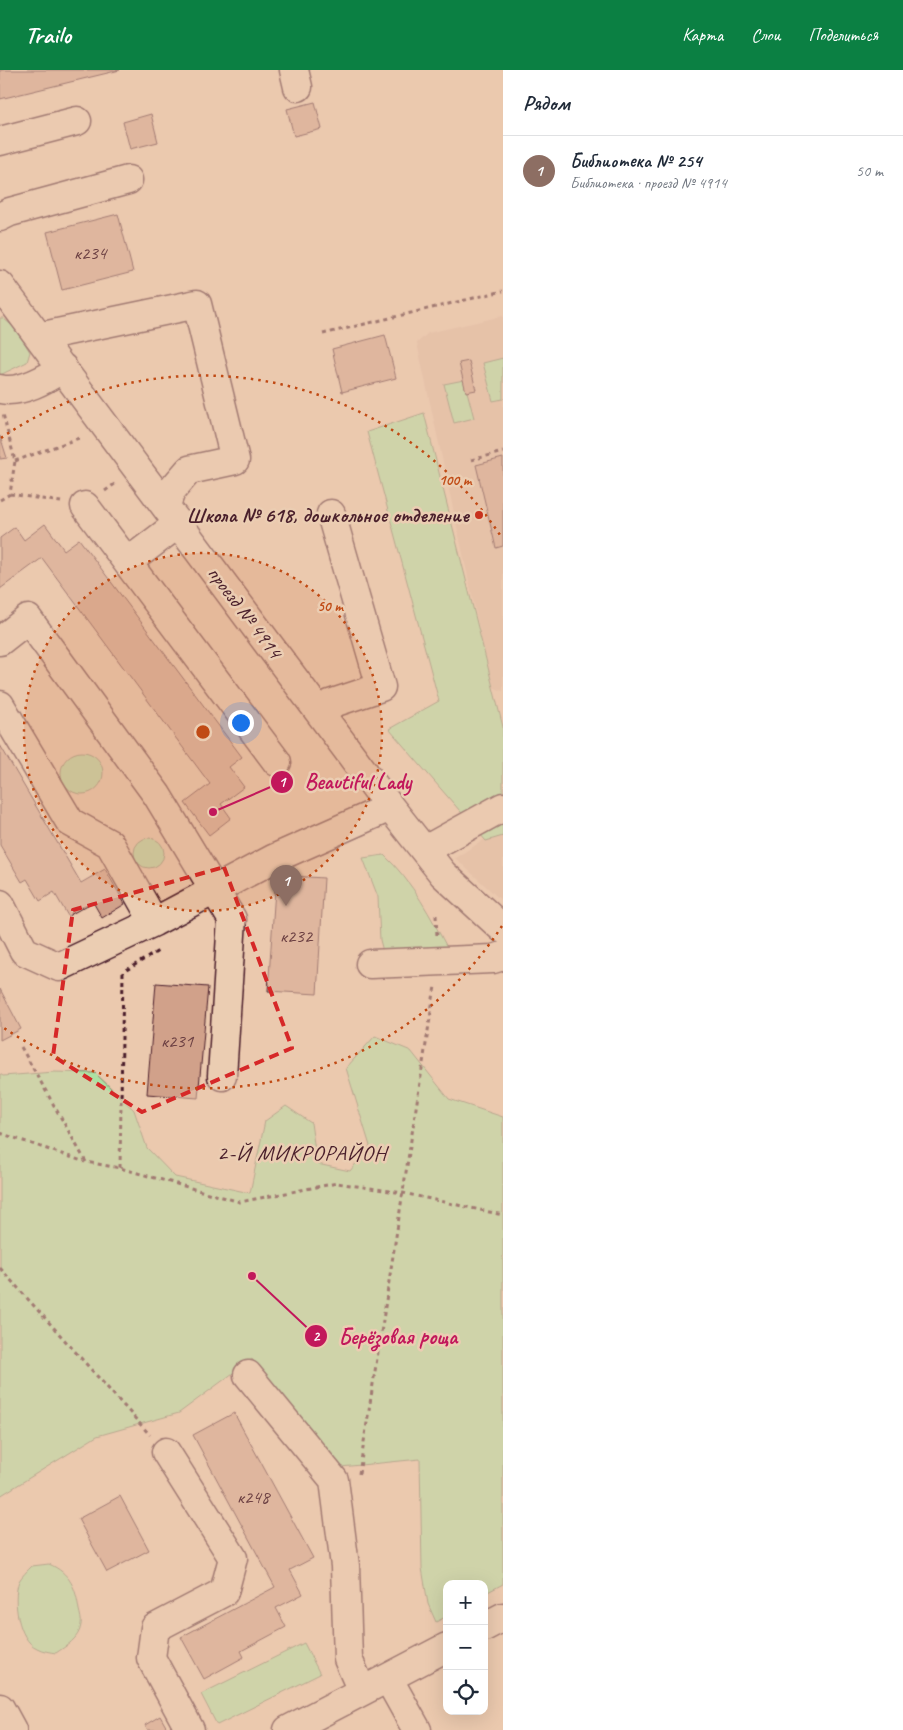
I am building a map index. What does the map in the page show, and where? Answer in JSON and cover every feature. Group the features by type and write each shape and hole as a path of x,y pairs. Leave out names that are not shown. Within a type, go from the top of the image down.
{"street":[{"path":"0,141 78,121"},
{"path":"0,217 10,212 128,180"},
{"name":"проезд № 4914","path":"2,291 63,368 390,807 443,874 503,929"},
{"path":"40,338 196,304 235,460 189,470 171,491 172,514 128,562"},
{"path":"0,389 8,391 42,382 63,368"},
{"path":"85,506 277,762"},
{"path":"324,717 330,704 381,687 331,514"},
{"path":"0,641 28,619 157,795 232,918 222,1076"},
{"path":"0,705 70,822 110,844 154,922"},
{"path":"0,904 24,951 59,967 154,922 273,859 390,807"},
{"path":"425,850 503,807"},
{"path":"370,964 503,956"},
{"path":"248,1375 334,1480 345,1566 348,1659 362,1691"},
{"path":"166,1452 233,1558 224,1592 155,1628 151,1658 190,1730"},
{"path":"488,1625 503,1617"},
{"path":"288,1730 443,1649"},
{"path":"388,1678 417,1730"},
{"path":"0,1708 12,1730"}],"path":[{"path":"323,334 503,291"},
{"path":"0,409 15,461 10,494 0,500"},
{"path":"15,461 92,433 105,425"},
{"path":"471,460 503,452"},
{"path":"358,1477 439,960 436,915"},
{"path":"21,1047 86,1162"},
{"path":"0,1132 86,1162 120,1168 240,1202 337,1183 403,1193 503,1215"},
{"path":"0,1268 166,1452"}],"highlighted area":[{"path":"224,867 292,1048 142,1112 53,1056 73,910"}],"shaded area":[{"name":"Школа № 618, дошкольное отделение","path":"503,316 503,691 492,687 417,343 428,333"},
{"path":"503,828 503,902 455,858"}],"green space":[{"path":"0,318 3,318 16,329 30,352 27,362 0,375"},
{"path":"503,358 503,399 493,401 483,363"},
{"path":"464,380 474,418 454,423 444,384"},
{"path":"424,413 503,727 503,836 486,841 389,729 439,701 367,432"},
{"path":"86,752 94,755 100,761 103,773 100,785 94,791 78,794 70,791 64,785 61,769 64,761 70,755"},
{"path":"149,838 155,839 163,847 163,859 155,867 149,868 143,867 135,859 134,853 135,847 143,839"},
{"path":"384,855 413,888 449,951 384,955 380,940 378,897 363,858"},
{"path":"375,1036 411,1051 449,1099 503,1117 503,1584 488,1592 488,1580 443,1580 443,1618 436,1622 428,1604 422,1568 420,1459 341,1467 252,1359 179,1413 97,1436 0,1496 0,1074 3,1076 54,1072 95,1073 134,1110 147,1148 175,1177 250,1193 265,1121 286,1106 311,1123 317,1164 350,1171 370,1146 346,1068"},
{"path":"49,1564 62,1572 71,1582 76,1595 81,1622 80,1630 75,1638 56,1653 41,1650 30,1644 21,1628 16,1598 19,1581 32,1566"},
{"path":"304,1643 320,1674 217,1725 201,1694"}],"building":[{"path":"0,70 120,70 0,99"},
{"path":"315,102 322,129 294,136 287,109"},
{"path":"151,114 158,142 130,149 123,122"},
{"path":"118,214 133,272 62,290 47,232"},
{"path":"385,335 396,378 342,392 332,349"},
{"path":"469,361 476,390 466,392 459,363"},
{"path":"0,436 7,458 0,459"},
{"path":"503,458 503,546 496,548 476,465"},
{"path":"45,524 64,550 79,539 242,757 229,767 244,787 221,804 231,818 209,835 185,803 210,784 42,558 0,589 0,538 15,527 24,540"},
{"path":"0,745 81,883 105,869 125,904 102,918 93,902 68,916 54,892 40,901 27,879 22,882 0,845"},
{"path":"276,875 324,878 317,994 268,991"},
{"path":"156,983 208,987 198,1098 147,1094"},
{"path":"0,989 21,1029 0,1040"},
{"path":"234,1413 313,1558 290,1570 303,1594 276,1608 286,1627 241,1651 244,1657 204,1679 181,1637 275,1587 193,1435"},
{"path":"120,1496 149,1550 107,1572 78,1519"},
{"path":"160,1716 168,1730 148,1730 145,1725"}],"place":[{"name":"Школа № 618, дошкольное отделение","path":"479,515"},
{"name":"Beautiful Lady","path":"213,812"},
{"name":"Библиотека № 254","path":"286,906"},
{"name":"Берёзовая роща","path":"252,1276"}],"district":[{"name":"2-Й МИКРОРАЙОН","path":"302,1152"}]}
